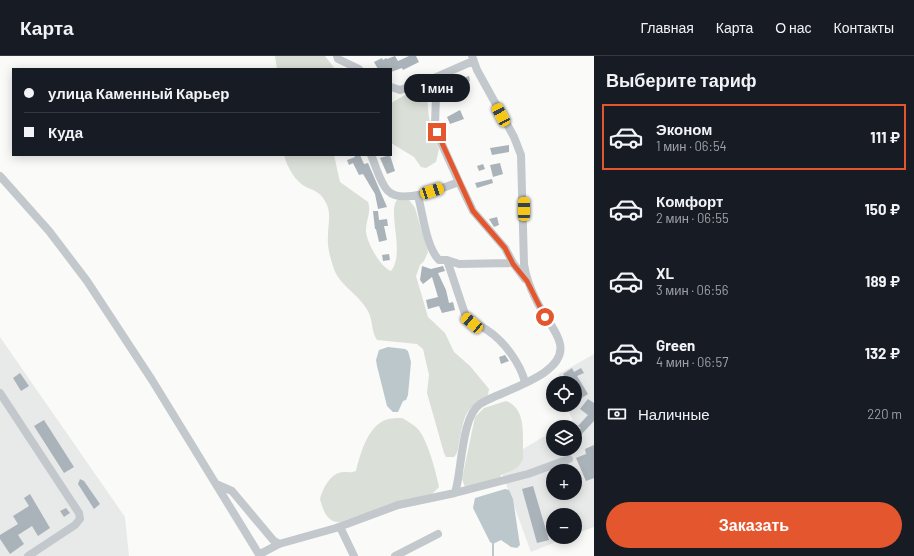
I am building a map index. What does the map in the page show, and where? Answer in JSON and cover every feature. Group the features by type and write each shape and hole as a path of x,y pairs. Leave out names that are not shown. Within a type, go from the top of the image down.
{"street":[{"path":"337,56 338,59 357,68"},
{"path":"392,87 400,90 432,79 473,59 521,155 524,264 527,281 534,297 556,334 560,344 560,352 555,363 545,372 518,387 479,404 472,412 467,423 462,464 455,493"},
{"path":"432,79 436,96 435,124 440,140 459,182 473,211 505,248 513,264 527,281"},
{"path":"371,156 386,188 390,193 395,195 418,196 459,182"},
{"path":"0,176 49,231 87,281 260,555 279,544 340,527 398,505 455,493 528,474 569,459"},
{"path":"418,196 430,245 434,255 439,260 447,260 459,264 513,264"},
{"path":"447,260 466,317 472,323 487,329 500,341 523,372 525,382"},
{"path":"0,393 79,513 80,519 75,526 28,556"},
{"path":"216,484 232,491 273,540 279,544"},
{"path":"340,527 354,556"},
{"path":"395,556 438,534"}],"shaded area":[{"path":"275,56 325,56 334,68 277,68"},
{"path":"416,89 427,95 429,118 439,149 436,162 426,168 421,167 414,157 392,144 392,102"},
{"path":"284,156 334,156 340,182 368,202 369,210 366,228 367,237 379,260 387,269 391,271 397,254 394,221 395,204 398,199 409,200 415,208 428,252 424,261 420,265 416,276 428,317 445,333 454,352 470,366 489,389 488,395 474,405 466,414 458,450 454,457 446,457 444,453 427,393 429,375 423,349 417,344 377,340 368,311 359,299 339,279 333,266 328,244 329,218 327,205 319,194 306,187 295,177 287,164"},
{"path":"0,337 125,517 129,556 0,556"},
{"path":"388,347 405,349 408,351 411,362 408,395 406,400 403,401 398,412 393,412 387,406 376,360 379,350"},
{"path":"594,354 594,527 582,531 582,508 546,508 546,544 551,544 531,552 502,473 518,452 546,435 546,456 582,456 582,420 573,420 569,412 582,412 582,376 558,376 559,374"},
{"path":"506,401 513,405 521,418 523,434 523,459 519,466 501,475 500,478 465,487 462,479 475,417 484,408"},
{"path":"402,418 417,428 425,440 434,465 439,487 432,494 403,500 340,522 336,522 329,518 324,511 320,499 328,481 339,473 356,471 368,436 377,425 388,419"},
{"path":"505,489 509,490 513,499 520,545 517,548 511,547 501,540 493,544 490,542 473,508 475,498"}],"building":[{"path":"395,56 398,61 409,56 416,56 419,62 403,70 402,68 392,72 392,68 377,68 374,62 382,58 383,60 386,58"},
{"path":"469,76 470,81 465,83 463,78"},
{"path":"456,88 458,96 450,99 447,92"},
{"path":"460,110 464,119 450,124 447,117"},
{"path":"509,145 509,152 492,155 490,148"},
{"path":"360,156 364,164 368,163 387,207 378,209 375,194 363,174 359,175 353,163 349,165 347,160"},
{"path":"390,156 395,171 387,174 380,158"},
{"path":"500,163 503,174 493,177 490,165"},
{"path":"483,164 485,169 479,171 477,166"},
{"path":"492,179 493,183 477,188 475,183"},
{"path":"373,211 378,211 379,220 387,219 388,226 384,226 387,240 379,242 375,229"},
{"path":"497,217 499,225 494,227 489,219"},
{"path":"389,254 390,260 383,261 382,255"},
{"path":"422,266 431,269 443,266 445,271 438,273 446,290 449,303 453,302 455,310 442,313 439,306 428,309 426,300 438,297 432,277 423,284 420,280"},
{"path":"505,355 509,361 501,364 499,357"},
{"path":"572,368 574,372 581,368 584,373 577,376 564,376 563,374"},
{"path":"20,373 29,386 21,391 13,378"},
{"path":"582,384 588,394 582,398"},
{"path":"588,399 594,403 594,421 582,434 582,422 588,415 582,410 582,406"},
{"path":"44,420 74,467 64,473 34,426"},
{"path":"594,445 594,478 586,481 582,472 582,464 579,464 576,458 586,454 585,449"},
{"path":"80,479 84,481 100,504 94,509 78,484"},
{"path":"533,486 546,530 546,541 537,543 522,489"},
{"path":"30,494 50,528 38,536 32,526 18,535 24,544 10,554 0,539 0,535 18,524 13,516 29,506 24,498"},
{"path":"66,508 70,513 64,517 60,511"}],"waterway":[{"path":"493,544 493,556"}],"route":[{"path":"437,132 473,211 505,248 513,264 527,281 545,317"}]}
